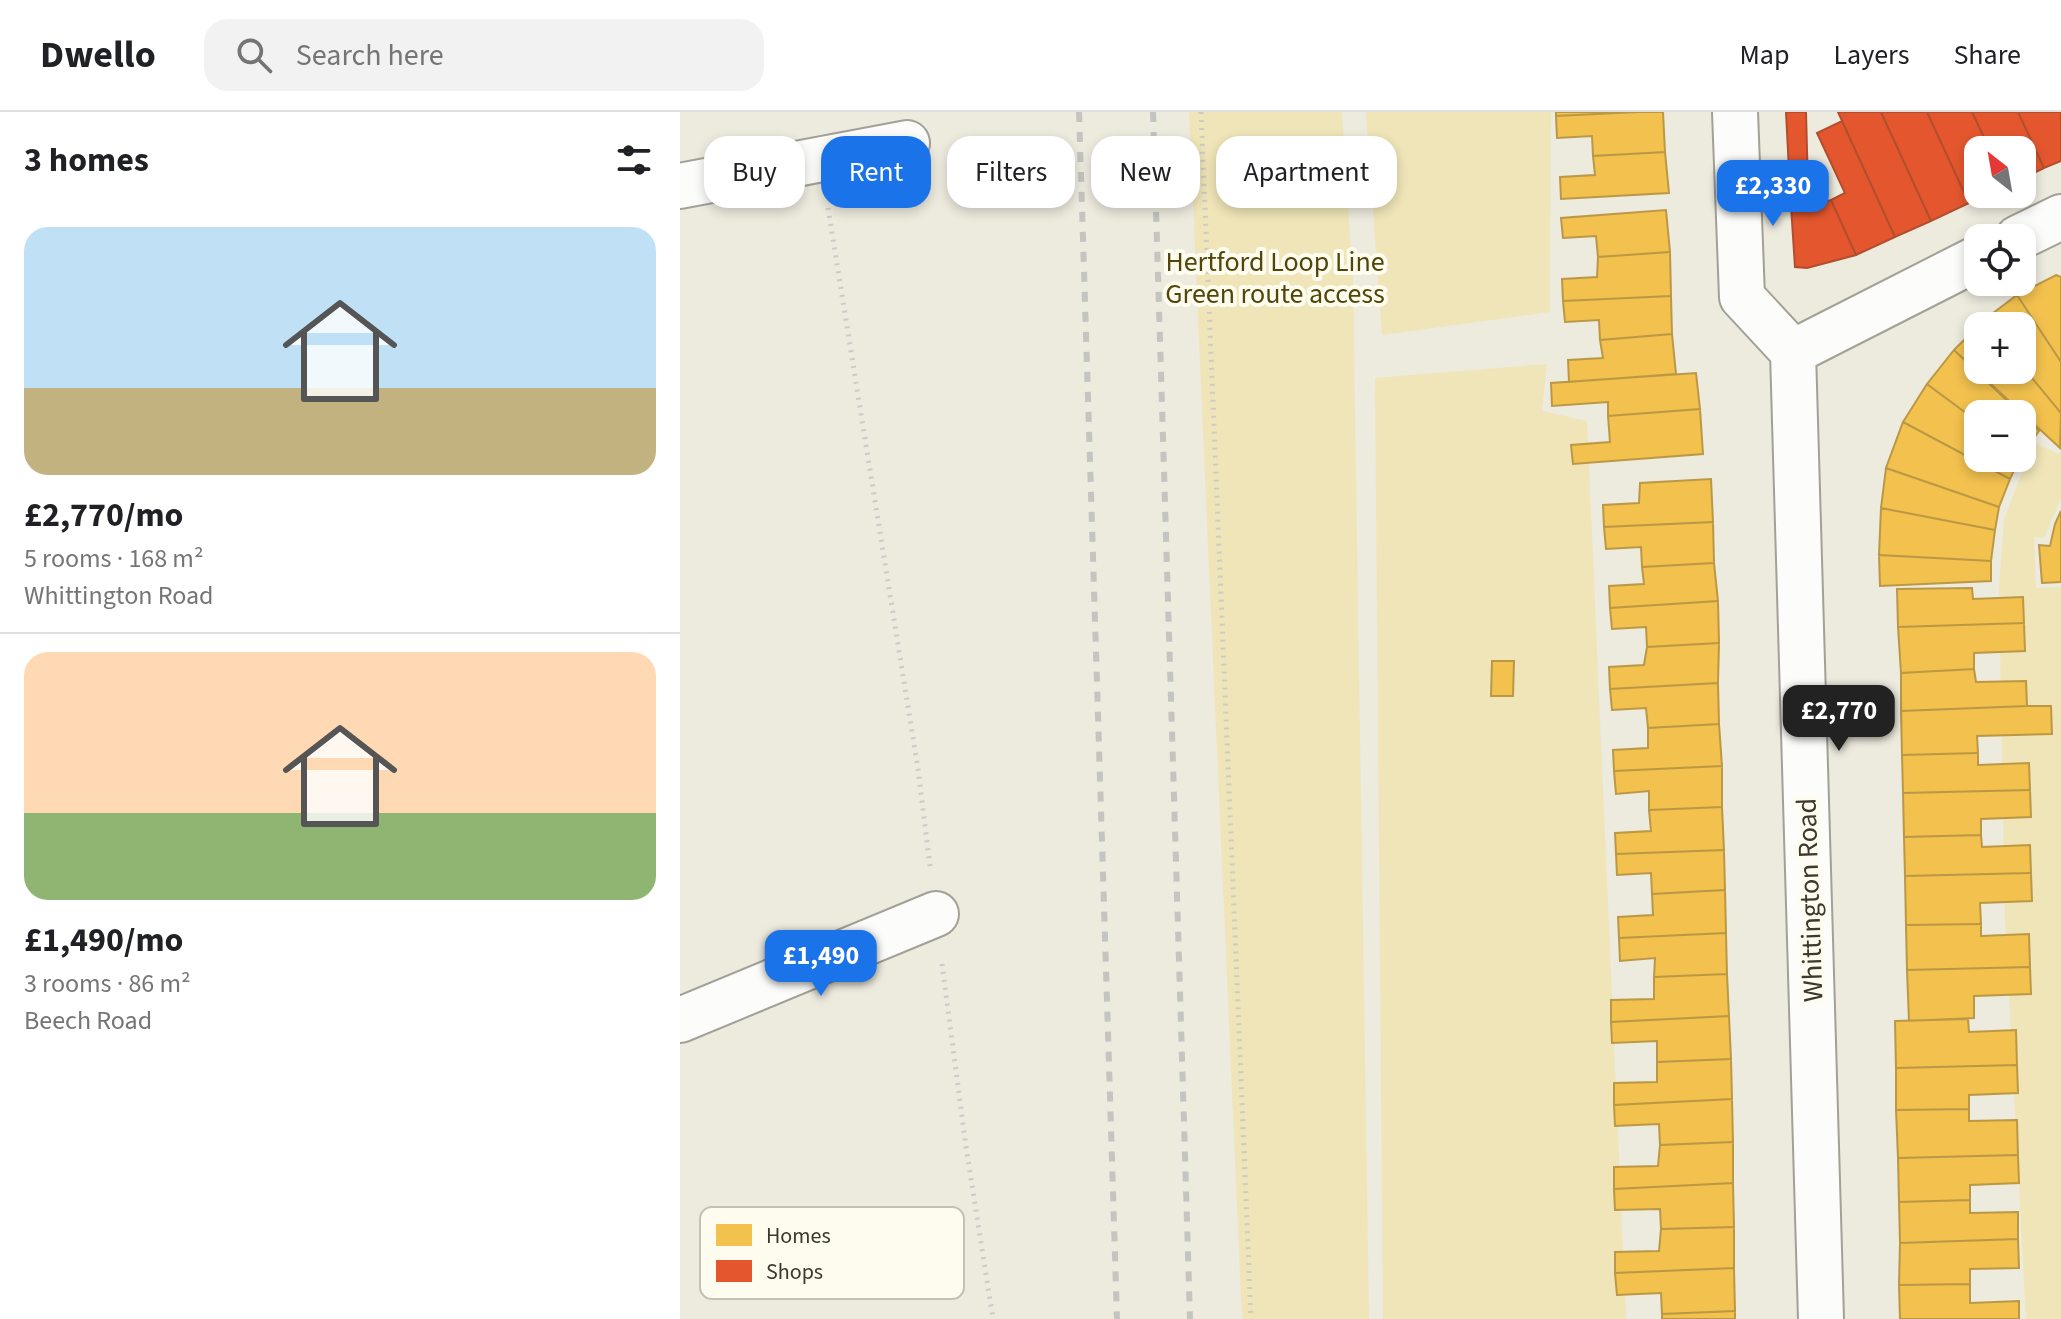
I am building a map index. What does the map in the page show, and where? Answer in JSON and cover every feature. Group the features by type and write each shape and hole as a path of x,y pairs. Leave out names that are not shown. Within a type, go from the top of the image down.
{"street":[{"path":"1735,112 1742,297 1793,352 1964,265"},
{"path":"684,184 820,159"},
{"path":"2036,229 2061,217"},
{"name":"Whittington Road","path":"1793,352 1821,1319"},
{"path":"680,1020 936,914"}],"path":[{"path":"1201,112 1251,1319"},
{"path":"820,159 918,769 966,1147 993,1319"}],"green space":[{"name":"Hertford Loop Line Green route access","path":"1189,112 1342,112 1344,136 1216,136 1216,208 1348,208 1353,284 1369,1319 1242,1319 1193,208 1200,208 1200,136 1190,136"},
{"path":"1366,112 1551,112 1550,312 1382,335 1373,208 1397,208 1397,136 1368,136"},
{"path":"1547,364 1542,411 1587,421 1626,1319 1383,1319 1375,378"},
{"path":"2036,443 2058,454 2061,452 2061,498 2044,538 2034,537 2036,588 2061,587 2061,1319 2026,1319 2005,920 1999,587 2004,519 2022,472 2036,472"}],"building: Homes":[{"path":"1556,112 1638,112 1556,116"},
{"path":"1663,112 1665,152 1593,156 1592,136 1557,138 1556,116"},
{"path":"1665,152 1669,193 1561,199 1560,177 1595,175 1593,156"},
{"path":"1666,210 1670,252 1598,257 1596,236 1563,238 1561,218"},
{"path":"1670,252 1671,296 1563,301 1562,279 1597,277 1598,257"},
{"path":"2056,275 2061,277 2061,362 2036,324 2036,312 2028,312 2018,296 2036,296 2036,285"},
{"path":"1671,296 1672,334 1600,340 1599,320 1565,322 1563,301"},
{"path":"2018,296 2028,312 1995,312"},
{"path":"2036,324 2061,362 2061,413 2036,383"},
{"path":"1672,334 1676,374 1569,382 1568,360 1603,358 1600,340"},
{"path":"1964,340 1964,359 1954,350"},
{"path":"1954,350 1964,360 1964,384 1990,384 2006,400 1964,400 1964,412 1927,384"},
{"path":"1696,373 1700,409 1608,416 1608,402 1552,406 1551,383"},
{"path":"2036,383 2061,413 2060,448 2036,426 2036,400 2008,400 1991,384"},
{"path":"1927,384 1964,412 1964,454 1903,422"},
{"path":"1700,409 1703,454 1573,464 1571,445 1610,442 1608,416"},
{"path":"1903,422 1964,454 1964,472 1997,472 2010,479 1999,507 1886,468"},
{"path":"1886,468 1999,507 1995,530 1881,508"},
{"path":"1997,472 2013,472 2010,479"},
{"path":"1711,479 1713,522 1604,527 1603,505 1639,503 1640,483"},
{"path":"1881,508 1995,530 1991,561 1879,555"},
{"path":"2061,511 2061,582 2042,583 2039,545 2050,546"},
{"path":"1713,522 1714,563 1642,567 1641,547 1606,549 1604,527"},
{"path":"1879,555 1991,561 1991,581 1880,586"},
{"path":"1714,563 1718,601 1610,608 1609,586 1644,584 1642,567"},
{"path":"1972,588 1973,599 2023,597 2024,623 1898,627 1897,589"},
{"path":"1718,601 1719,643 1647,647 1646,627 1612,629 1610,608"},
{"path":"2024,623 2025,651 1974,653 1974,669 1901,673 1898,627"},
{"path":"1719,643 1718,683 1610,689 1609,667 1644,665 1647,647"},
{"path":"1492,661 1514,661 1513,696 1491,696"},
{"path":"1974,669 1976,682 2026,681 2027,706 1901,711 1901,673"},
{"path":"1718,683 1719,724 1648,728 1646,708 1612,710 1610,689"},
{"path":"2051,706 2052,734 1977,736 1978,753 1902,755 1901,711"},
{"path":"1719,724 1722,766 1614,771 1613,750 1648,748 1648,728"},
{"path":"1978,753 1978,765 2029,763 2030,790 1903,793 1902,755"},
{"path":"1722,766 1722,807 1649,810 1649,791 1616,794 1614,771"},
{"path":"2030,790 2031,817 1981,819 1981,835 1904,837 1903,793"},
{"path":"1722,807 1724,850 1616,854 1615,833 1651,831 1649,810"},
{"path":"1981,835 1982,847 2030,845 2031,873 1905,876 1904,837"},
{"path":"1724,850 1725,890 1652,894 1651,873 1617,875 1616,854"},
{"path":"2031,873 2032,901 1980,903 1981,924 1906,925 1905,876"},
{"path":"1725,890 1726,933 1619,938 1618,917 1653,915 1652,894"},
{"path":"1981,924 1981,936 2029,934 2030,967 1907,970 1906,925"},
{"path":"1726,933 1727,974 1654,977 1655,958 1620,961 1619,938"},
{"path":"2030,967 2031,994 1974,996 1974,1018 1909,1021 1907,970"},
{"path":"1727,974 1729,1016 1611,1022 1611,1000 1654,999 1654,977"},
{"path":"1729,1016 1731,1059 1657,1062 1657,1041 1612,1043 1611,1022"},
{"path":"1968,1019 1969,1032 2016,1030 2017,1065 1896,1068 1895,1021"},
{"path":"1731,1059 1732,1099 1614,1105 1614,1083 1657,1082 1657,1062"},
{"path":"2017,1065 2018,1093 1969,1095 1969,1109 1896,1110 1896,1068"},
{"path":"1732,1099 1733,1142 1660,1145 1659,1124 1615,1126 1614,1105"},
{"path":"1969,1109 1969,1121 2017,1120 2018,1155 1898,1158 1896,1110"},
{"path":"1733,1142 1733,1183 1614,1189 1614,1167 1658,1166 1660,1145"},
{"path":"2018,1155 2019,1183 1970,1185 1970,1200 1899,1202 1898,1158"},
{"path":"1733,1183 1734,1227 1661,1229 1660,1209 1615,1210 1614,1189"},
{"path":"1970,1200 1970,1213 2018,1212 2018,1239 1900,1243 1899,1202"},
{"path":"1734,1227 1734,1268 1615,1273 1615,1252 1659,1251 1661,1229"},
{"path":"2018,1239 2019,1268 1970,1269 1970,1284 1899,1285 1900,1243"},
{"path":"1734,1268 1735,1311 1662,1314 1661,1293 1617,1295 1615,1273"},
{"path":"1970,1284 1970,1303 2019,1301 2019,1319 1900,1319 1899,1285"},
{"path":"1735,1311 1735,1319 1662,1319 1662,1314"}],"building: Shops":[{"path":"1786,112 1806,112 1808,187 1790,190"},
{"path":"1838,112 1881,112 1931,221 1895,237"},
{"path":"1881,112 1927,112 1964,192 1964,205 1931,221"},
{"path":"1927,112 1972,112 1983,136 1964,136 1964,192"},
{"path":"1972,112 2018,112 2029,136 1983,136"},
{"path":"2018,112 2061,112 2061,161 2044,168 2036,151 2036,136 2029,136"},
{"path":"1842,121 1895,237 1856,255 1831,200 1845,193 1817,133"},
{"path":"2036,151 2044,168 2036,172"},
{"path":"1808,187 1810,206 1831,200 1856,255 1807,268 1795,267 1790,190"}],"railway":[{"path":"1079,112 1117,1319"},
{"path":"1153,112 1190,1319"}]}
